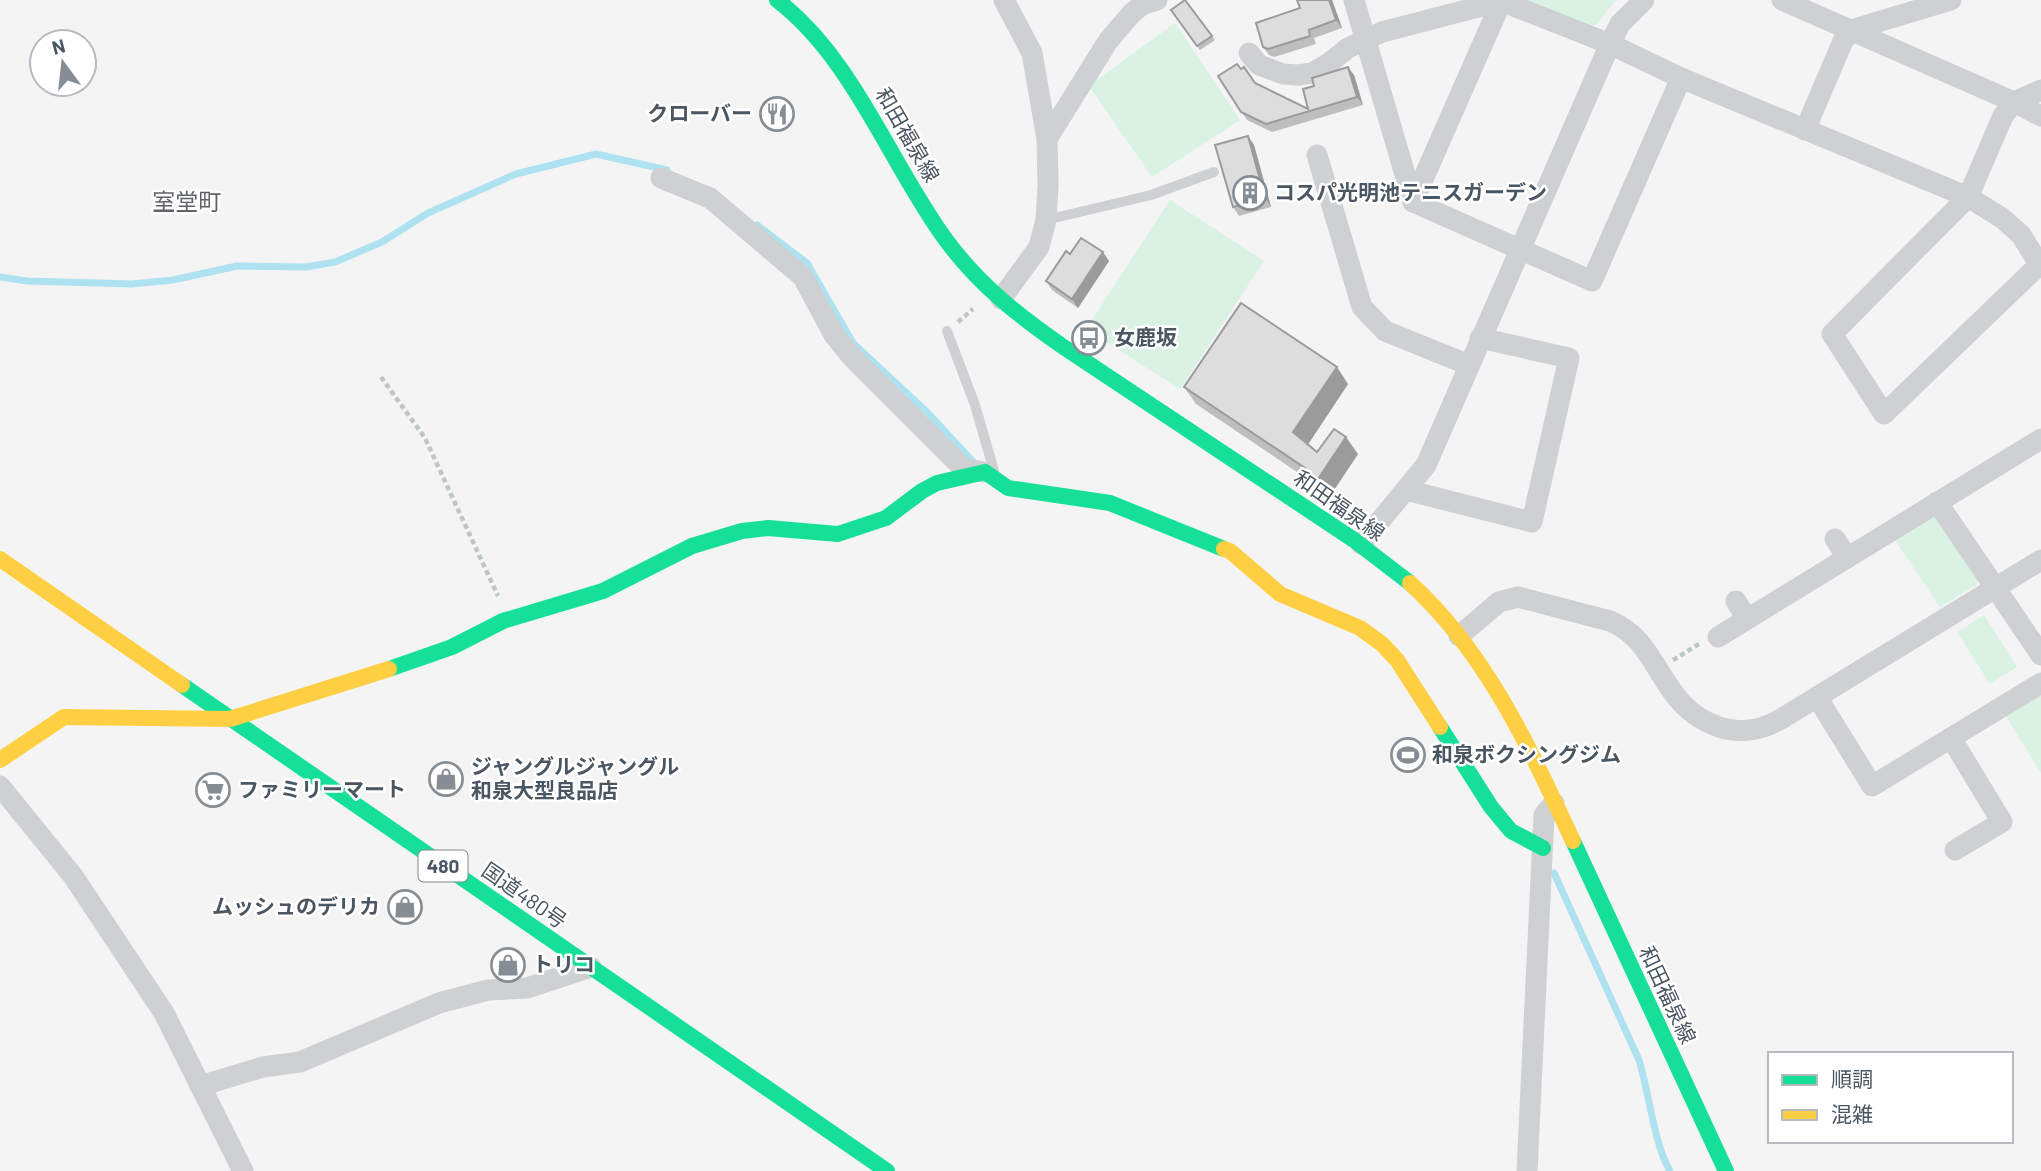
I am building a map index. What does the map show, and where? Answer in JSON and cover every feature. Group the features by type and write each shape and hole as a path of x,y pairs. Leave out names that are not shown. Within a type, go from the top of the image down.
{"main road":[{"name":"和田福泉線","path":"777,0 822,44 860,96 913,189 946,240 970,270 1001,299 1080,358 1361,544 1412,586 1459,636 1494,684 1524,736 1726,1171"},
{"path":"0,760 64,717 230,719 424,658 508,620 603,591 692,546 742,531 768,528 838,534 886,518 937,483 990,476 1008,488 1110,503 1230,551 1280,594 1360,628 1382,644 1397,660 1491,807 1511,831 1543,848"},
{"name":"国道480号","path":"0,559 887,1171"}],"street":[{"path":"1001,299 1039,247 1046,220 1048,186 1047,139 1032,53 1004,0"},
{"path":"1047,139 1108,41 1132,13 1142,5 1157,0"},
{"path":"1354,0 1413,202 1592,281 1681,78"},
{"path":"1361,544 1426,465 1610,44 1620,24 1644,0"},
{"path":"1782,0 2041,116"},
{"path":"1805,130 1843,41 1851,30 1951,0"},
{"path":"1413,202 1502,1"},
{"path":"1249,53 1259,65 1283,74 1312,73 1348,48 1382,32 1502,1 1610,44 1681,78 1968,197 2002,218 2021,235 2040,266 1884,414 1832,334 1968,197 2003,116 2014,102 2041,90"},
{"path":"1317,155 1362,307 1385,331 1469,365"},
{"path":"661,178 710,198 803,277 834,335 851,356 963,468 990,476"},
{"path":"1406,490 1532,522 1569,358 1480,338"},
{"path":"1718,637 1741,610 1847,557 2041,439"},
{"path":"1937,502 2041,655"},
{"path":"1835,539 1847,557"},
{"path":"1459,636 1499,602 1518,597 1622,626 1639,641 1686,710 1698,719 1726,730 1752,730 1771,725 2041,560"},
{"path":"1817,697 1872,786 2041,683"},
{"path":"1951,738 2008,830 1955,850"},
{"path":"0,786 73,876 163,1013 243,1171"},
{"path":"1527,1171 1544,816 1554,803"},
{"path":"200,1086 263,1067 300,1062 439,1003 488,990 527,988 591,967"}],"lane":[{"path":"1046,220 1151,195 1214,172"},
{"path":"947,331 975,405 990,476"}],"path":[{"path":"947,331 974,309"},
{"path":"381,377 425,438 508,620"},
{"path":"1657,669 1713,636 1718,637"}],"green space":[{"path":"1526,0 1616,0 1597,24 1587,28"},
{"path":"1175,23 1240,120 1152,177 1089,86"},
{"path":"1170,200 1264,261 1180,389 1086,329"},
{"path":"1930,514 1938,517 1979,577 1976,585 1940,607 1893,537"},
{"path":"1984,615 2017,667 1990,684 1957,632"},
{"path":"2041,693 2041,773 2005,715"}],"building":[{"path":"1185,0 1212,36 1197,46 1171,10"},
{"path":"1297,0 1329,0 1336,20 1309,30 1310,36 1268,49 1263,47 1256,23 1300,8"},
{"path":"1237,64 1241,69 1244,67 1255,83 1308,109 1303,89 1314,86 1312,78 1348,67 1357,97 1266,124 1241,112 1218,76"},
{"name":"コスパ光明池テニスガーデン","path":"1248,136 1265,198 1233,207 1215,145"},
{"path":"1081,238 1103,252 1072,299 1046,281 1066,251 1070,254"},
{"path":"1241,303 1337,367 1293,432 1317,452 1334,429 1346,437 1316,482 1303,470 1305,468 1184,387"}],"waterway":[{"path":"0,277 27,281 132,284 173,280 237,266 306,267 335,262 382,242 428,213 516,174 596,154 667,170"},
{"path":"757,225 807,263 853,343 927,412 976,465"},
{"path":"1554,873 1639,1060 1656,1132 1670,1171"}],"traffic: fast":[{"path":"777,0 804,24 850,82 926,210 946,240 986,286 1048,336 1354,540 1410,583"},
{"path":"389,669 452,647 503,621 603,591 692,546 742,531 768,528 838,534 886,518 937,483 985,472 1008,488 1110,503 1224,549"},
{"path":"182,685 887,1171"},
{"path":"1440,727 1491,807 1511,831 1543,848"},
{"path":"1573,841 1726,1171"}],"traffic: slow":[{"path":"1224,549 1230,551 1280,594 1360,628 1382,644 1397,660 1440,727"},
{"path":"0,559 182,685"},
{"path":"1410,583 1437,610 1484,671 1523,737 1573,841"},
{"path":"0,760 64,717 230,719 389,669"}],"place":[{"name":"クローバー","path":"777,114"},
{"name":"コスパ光明池テニスガーデン","path":"1250,193"},
{"name":"女鹿坂","path":"1089,338"},
{"name":"和泉ボクシングジム","path":"1408,755"},
{"name":"ジャングルジャングル 和泉大型良品店","path":"446,779"},
{"name":"ファミリーマート","path":"213,790"},
{"name":"ムッシュのデリカ","path":"405,907"},
{"name":"トリコ","path":"508,965"}],"district":[{"name":"室堂町","path":"187,202"}]}
